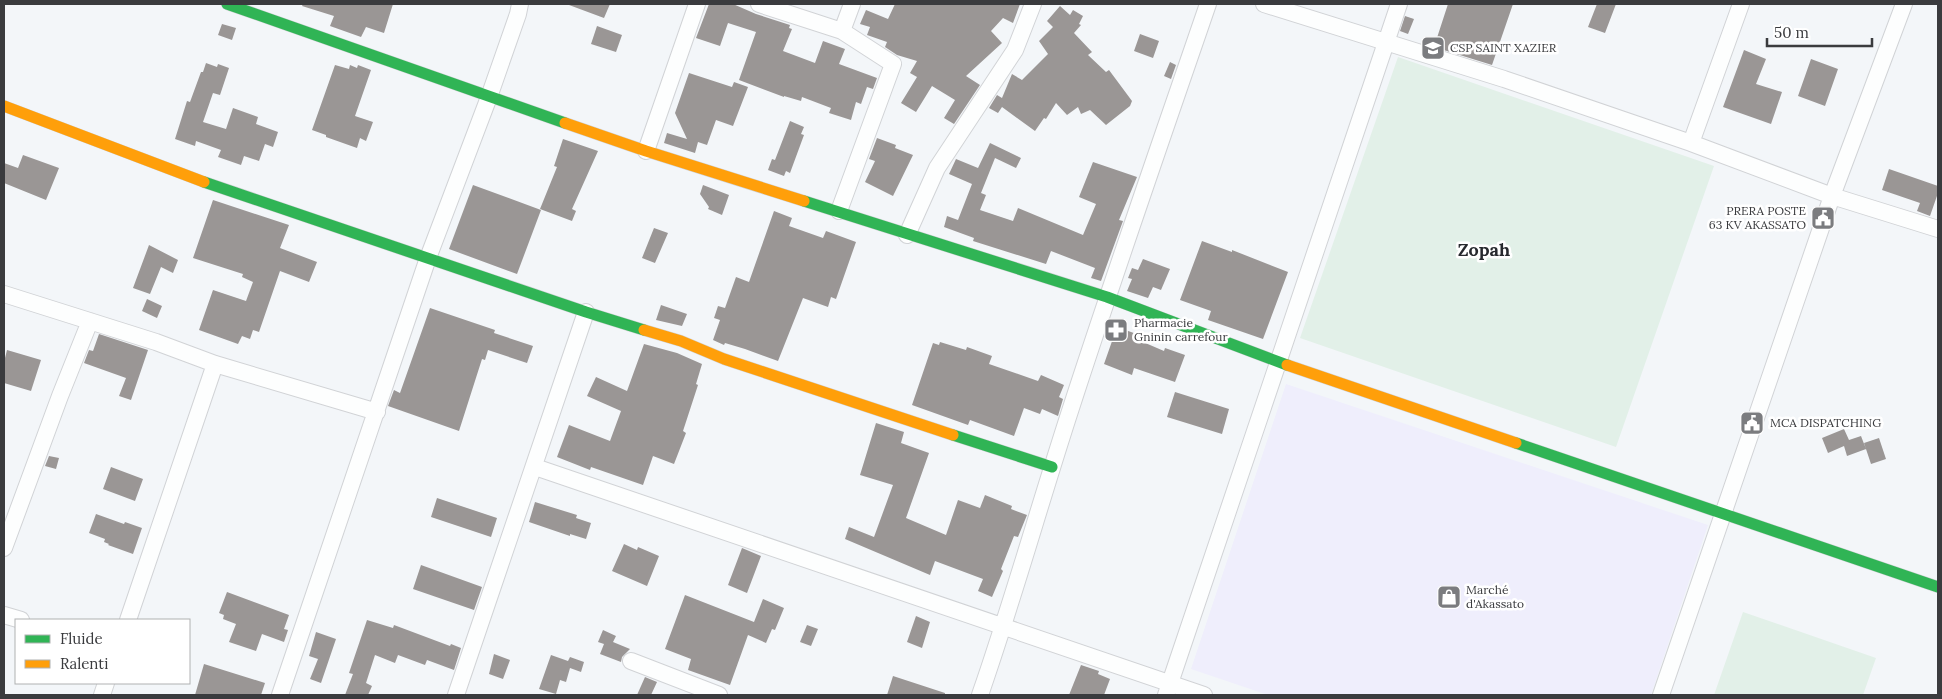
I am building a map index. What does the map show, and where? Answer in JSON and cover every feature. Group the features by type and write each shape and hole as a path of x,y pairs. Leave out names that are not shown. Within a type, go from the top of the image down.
{"street":[{"path":"227,4 646,151 1107,297 1279,362 1938,587"},
{"path":"280,695 428,258 489,97 520,4"},
{"path":"646,151 697,4"},
{"path":"759,4 842,31 893,64 839,212"},
{"path":"842,31 852,4"},
{"path":"907,235 937,168 1015,50 1033,4"},
{"path":"980,695 1004,627 1052,467 1107,297 1208,4"},
{"path":"1264,4 1504,79 1691,143 1832,196 1938,229"},
{"path":"1168,690 1400,4"},
{"path":"1691,143 1741,4"},
{"path":"1661,695 1832,196 1904,4"},
{"path":"5,110 217,187 586,312 681,341 724,359 1052,467"},
{"path":"4,294 156,342 214,364 376,412"},
{"path":"456,695 586,312"},
{"path":"4,548 60,396 90,322"},
{"path":"128,619 214,364"},
{"path":"535,466 1004,627 1168,690 1204,695"},
{"path":"4,615 18,619"},
{"path":"632,661 719,695"}],"shaded area":[{"path":"1398,57 1714,166 1616,447 1300,338"},
{"name":"Marché d'Akassato","path":"1286,384 1708,525 1651,695 1268,695 1191,669"},
{"path":"1743,612 1876,658 1863,695 1714,695"}],"building":[{"path":"303,4 393,4 384,33 366,27 361,37 330,26 334,16 302,6"},
{"path":"569,4 610,4 604,18"},
{"path":"709,4 733,4 790,25 789,28 792,29 783,51 815,63 823,41 845,49 839,64 877,78 873,89 867,87 861,104 856,102 851,120 829,113 831,108 802,97 801,101 784,97 739,80 756,32 728,23 720,46 696,38"},
{"path":"895,4 1020,4 1013,23 1003,18 991,31 1002,43 966,76 980,85 954,124 944,118 955,100 932,86 916,112 901,103 917,77 910,73 917,61 897,55 885,47 887,42 867,35 870,27 860,24 866,10 888,19"},
{"path":"1448,4 1513,4 1492,65 1434,47"},
{"path":"1597,4 1616,4 1605,33 1588,27"},
{"path":"1060,6 1070,15 1073,10 1083,16 1079,24 1081,25 1074,33 1092,52 1088,55 1106,72 1109,70 1132,101 1130,106 1106,125 1090,110 1081,114 1078,107 1067,115 1056,103 1046,119 1044,118 1035,131 1002,107 998,113 989,108 997,95 1002,98 1012,74 1022,80 1048,54 1039,41 1053,27 1047,21"},
{"path":"1405,16 1414,19 1408,34 1400,31"},
{"path":"222,24 236,28 232,40 218,35"},
{"path":"597,26 622,35 616,52 591,44"},
{"path":"1140,34 1159,41 1153,58 1134,51"},
{"path":"1744,50 1766,59 1756,84 1782,92 1771,124 1723,107"},
{"path":"1811,59 1838,69 1825,106 1798,96"},
{"path":"1170,62 1176,65 1171,79 1164,76"},
{"path":"206,63 217,67 218,64 229,68 220,95 213,93 203,122 226,129 233,108 258,117 256,124 278,132 273,147 265,144 259,161 244,156 241,165 218,157 221,150 196,141 195,146 175,139 187,101 190,102"},
{"path":"335,65 349,69 350,65 357,68 358,65 371,70 355,116 373,122 366,141 360,138 357,148 312,130"},
{"path":"689,73 732,87 734,82 748,87 733,126 716,120 707,145 698,142 695,153 664,143 667,133 687,139 675,113"},
{"path":"790,121 804,127 801,134 804,135 790,173 786,171 784,176 768,170 772,159 775,160"},
{"path":"877,138 896,145 895,148 913,155 893,196 865,182 875,161 869,159"},
{"path":"563,139 598,151 572,209 576,211 572,221 540,209 557,167 554,166"},
{"path":"990,143 1021,158 1016,168 995,158 981,193 986,195 980,210 1013,221 1018,208 1083,235 1096,204 1079,197 1093,162 1137,177 1119,220 1123,221 1101,281 1091,278 1095,268 1051,251 1046,264 973,241 974,238 944,227 947,216 958,220 972,184 949,174 956,159 978,168"},
{"path":"23,155 59,168 46,200 4,183 4,163 18,168"},
{"path":"1889,169 1938,186 1938,193 1930,216 1917,211 1920,203 1882,190"},
{"path":"473,185 541,210 517,274 449,249"},
{"path":"703,185 729,195 722,215 708,209 709,207 700,194"},
{"path":"213,200 289,225 280,248 317,262 309,282 280,271 259,332 253,330 250,339 242,336 238,344 199,330 213,290 246,301 253,282 242,277 243,274 193,258"},
{"path":"774,211 792,218 789,226 823,238 826,231 856,242 836,299 831,297 828,307 803,298 778,361 713,340 720,320 714,318 718,306 725,308 736,277 749,282"},
{"path":"654,228 668,233 655,263 642,258"},
{"path":"1202,241 1232,252 1232,250 1288,272 1263,339 1208,320 1211,311 1180,300"},
{"path":"149,245 178,260 173,273 161,267 150,294 133,288"},
{"path":"1143,259 1170,269 1161,290 1153,287 1148,298 1127,291 1132,279 1128,278 1132,268 1138,270"},
{"path":"147,299 162,306 157,318 142,311"},
{"path":"661,305 687,314 682,326 656,320"},
{"path":"430,308 495,330 494,333 533,346 527,363 488,350 485,360 482,359 459,431 388,406 394,390 400,393"},
{"path":"1117,327 1145,337 1143,342 1164,351 1165,348 1185,355 1175,382 1134,368 1132,375 1104,364"},
{"path":"99,334 148,350 131,400 119,396 126,378 84,363 89,350 93,351"},
{"path":"940,342 966,350 967,347 992,356 989,364 1038,381 1041,375 1064,385 1059,397 1063,399 1058,416 1042,409 1040,414 1024,408 1014,436 970,420 968,425 912,405 933,343 939,345"},
{"path":"644,344 677,353 702,364 696,384 698,385 683,431 686,433 674,464 653,456 643,485 591,467 590,470 557,457 569,425 610,441 621,411 587,396 596,377 627,391"},
{"path":"7,350 41,360 31,391 4,383 4,362"},
{"path":"1175,392 1229,409 1222,434 1167,417"},
{"path":"876,423 904,432 901,443 929,453 906,518 946,535 958,500 980,508 985,495 1012,506 1011,509 1027,515 1018,537 1014,536 1001,569 1003,571 992,597 978,591 983,579 935,561 930,575 845,539 849,527 874,537 893,485 860,475"},
{"path":"1844,429 1849,440 1861,436 1866,449 1847,456 1844,446 1828,453 1822,438"},
{"path":"1879,438 1886,459 1871,464 1864,443"},
{"path":"49,456 59,458 56,469 45,466"},
{"path":"111,467 143,479 135,501 103,489"},
{"path":"437,498 497,518 491,537 431,517"},
{"path":"535,502 577,515 576,518 591,523 586,539 570,534 570,536 529,522"},
{"path":"96,514 142,528 133,554 108,545 104,542 105,539 89,533"},
{"path":"624,544 637,550 638,547 659,556 647,586 612,571"},
{"path":"742,548 761,556 747,593 728,585"},
{"path":"421,565 482,587 474,610 413,589"},
{"path":"227,592 289,615 284,629 288,630 284,642 262,634 256,651 229,642 236,624 223,619 224,615 219,613"},
{"path":"685,595 754,622 763,599 784,608 775,630 772,629 766,643 748,635 730,685 688,670 691,659 665,649"},
{"path":"916,616 930,622 922,648 907,642"},
{"path":"367,620 393,628 394,625 450,646 451,644 461,648 454,670 427,660 425,665 398,655 395,663 375,655 366,683 372,686 368,695 345,695 353,674 349,673"},
{"path":"807,625 818,629 811,646 800,642"},
{"path":"603,630 616,636 613,642 630,649 622,657 621,662 600,654 604,644 598,642"},
{"path":"316,632 336,639 321,683 310,679 318,659 309,656"},
{"path":"494,654 510,660 503,679 489,674"},
{"path":"551,655 568,661 570,657 584,662 581,672 570,668 566,682 560,680 556,694 539,689"},
{"path":"204,664 265,683 261,695 195,695"},
{"path":"1081,665 1099,671 1098,674 1110,679 1104,695 1069,695"},
{"path":"893,676 945,693 945,695 887,695"},
{"path":"645,677 657,682 651,695 637,695"}],"traffic: fast":[{"path":"227,4 565,123"},
{"path":"204,182 644,330"},
{"path":"804,201 1107,297 1287,365"},
{"path":"953,435 1052,467"},
{"path":"1516,443 1938,587"}],"traffic: slow":[{"path":"4,106 204,182"},
{"path":"565,123 804,201"},
{"path":"644,330 681,341 724,359 953,435"},
{"path":"1287,365 1516,443"}],"place":[{"name":"CSP SAINT XAZIER","path":"1433,48"},
{"name":"PRERA POSTE 63 KV AKASSATO","path":"1823,218"},
{"name":"Pharmacie Gninin carrefour","path":"1116,330"},
{"name":"MCA DISPATCHING","path":"1752,423"},
{"name":"Marché d'Akassato","path":"1449,597"}],"district":[{"name":"Zopah","path":"1484,250"}]}
